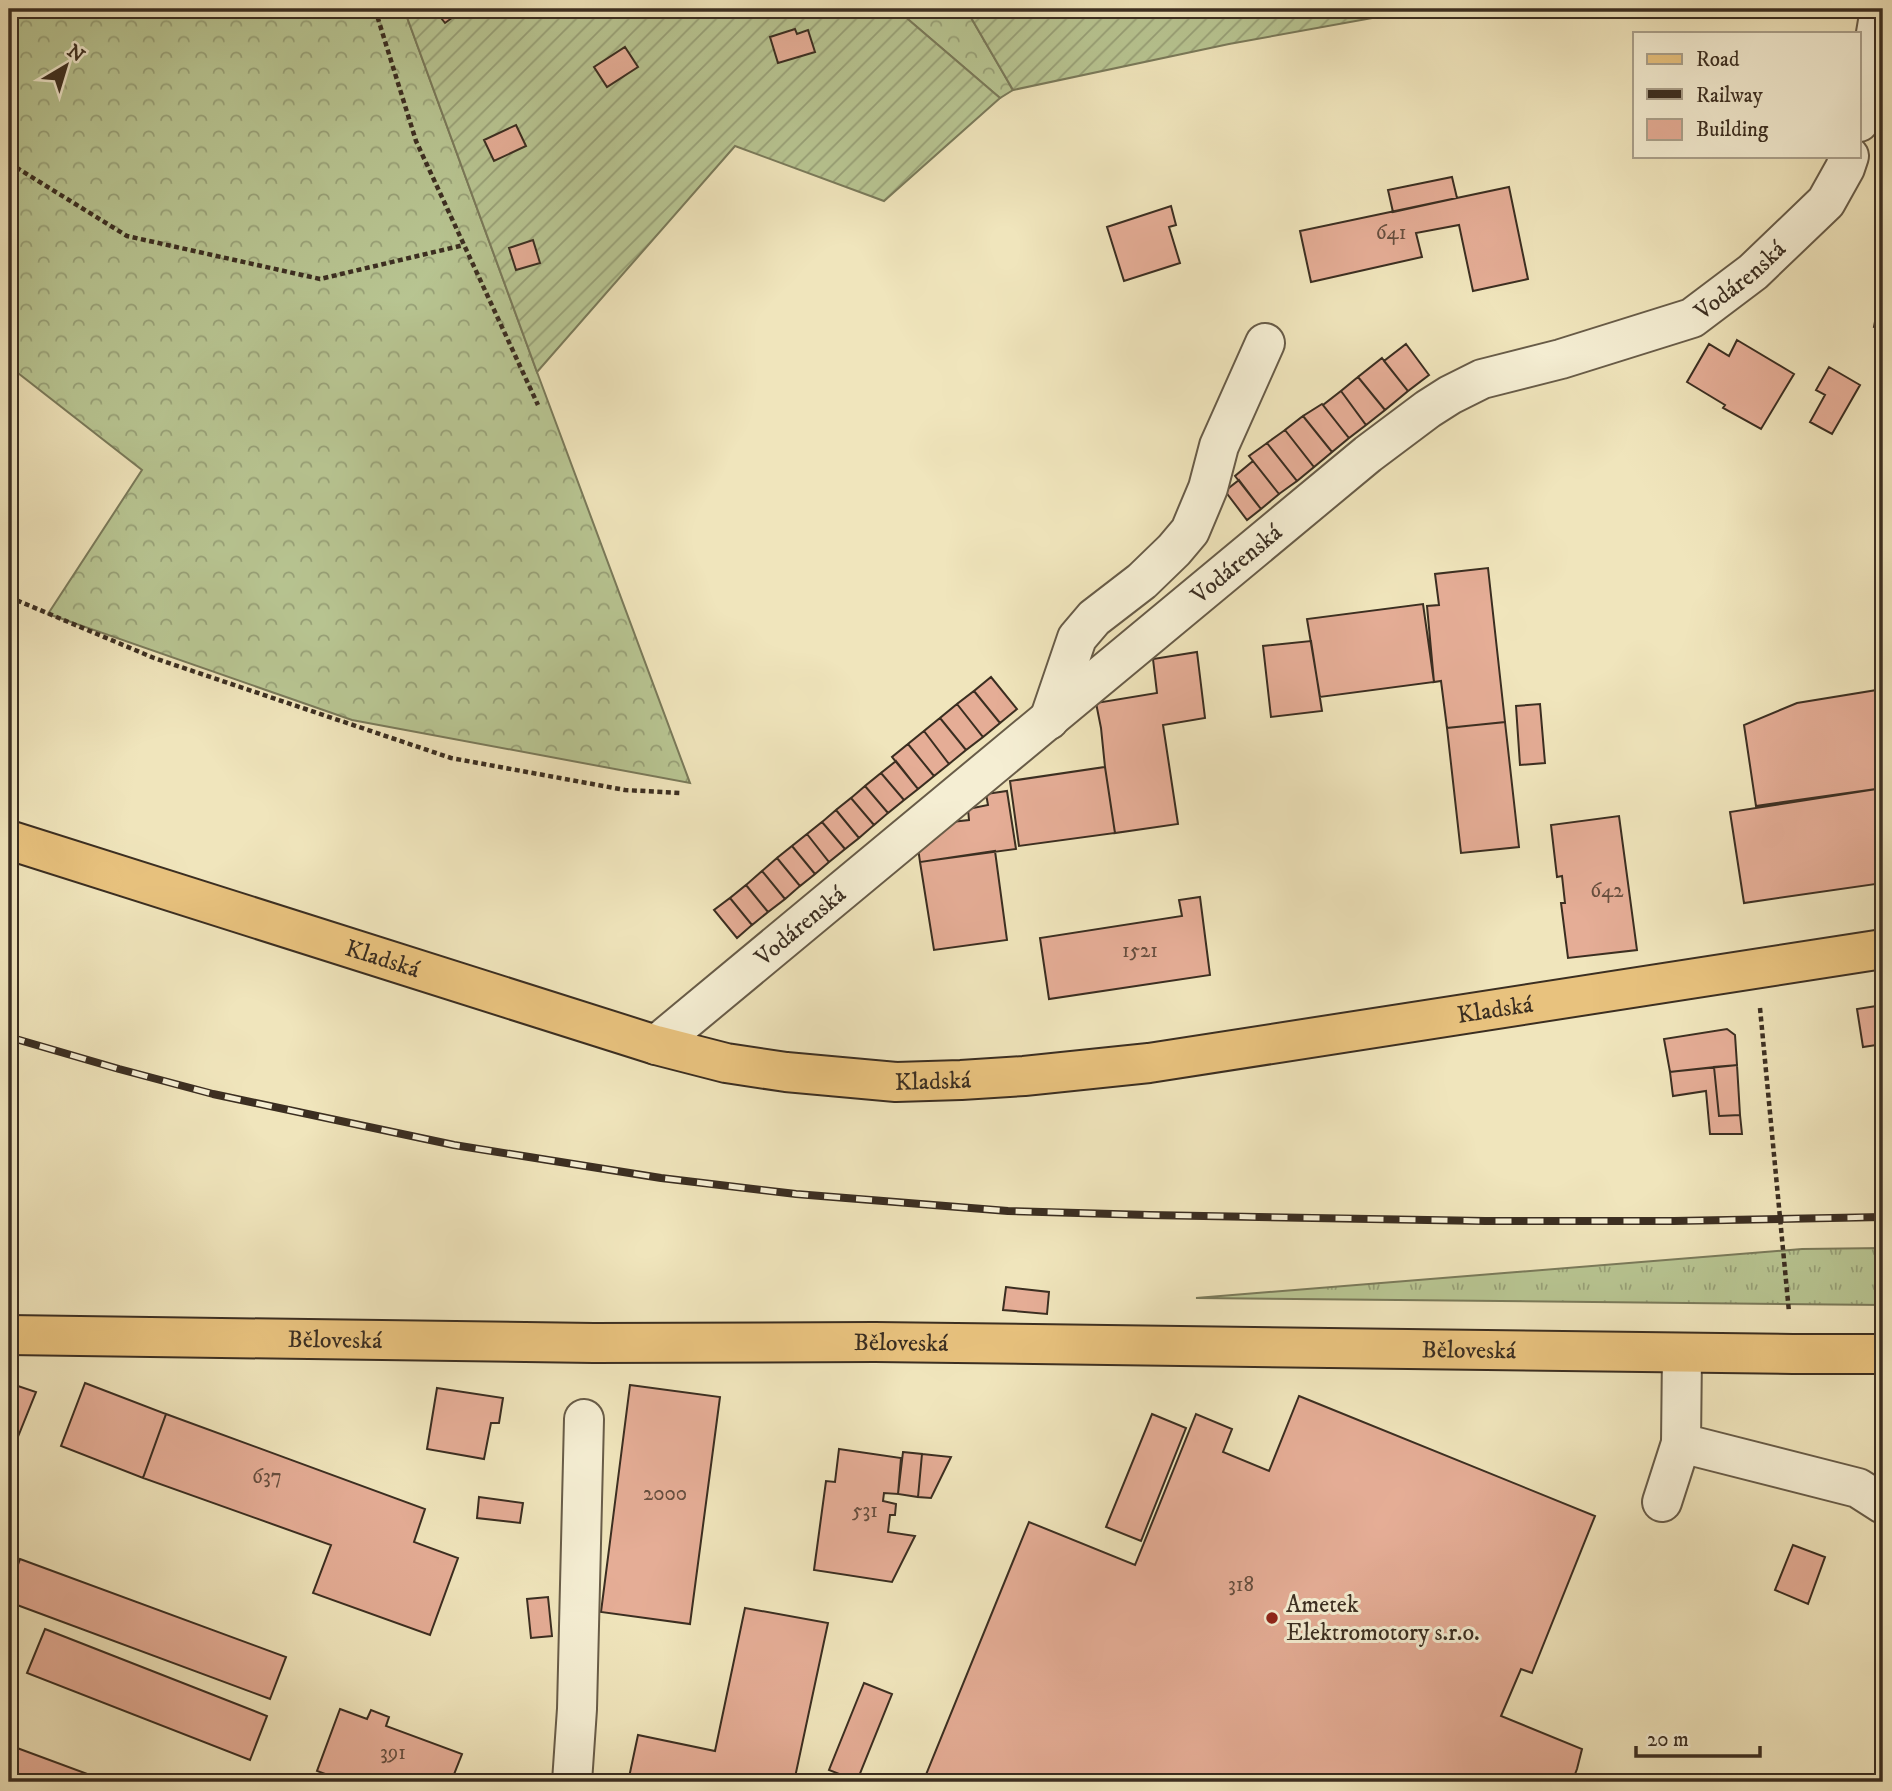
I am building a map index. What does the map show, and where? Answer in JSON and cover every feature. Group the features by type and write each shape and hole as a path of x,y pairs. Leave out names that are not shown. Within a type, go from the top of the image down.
{"main road":[{"name":"Kladská","path":"9,840 656,1045 726,1063 786,1072 896,1082 974,1080 1149,1063 1883,949"},
{"name":"Běloveská","path":"9,1335 594,1343 875,1342 1682,1353 1883,1353"}],"street":[{"path":"1869,112 1880,9"},
{"name":"Vodárenská","path":"656,1045 1368,454 1428,409 1482,379 1561,359 1692,318 1753,272 1826,202 1848,158"},
{"path":"1049,720 1077,638 1094,618 1142,581 1174,551 1190,531 1208,488 1219,446 1265,344"},
{"path":"1662,1502 1681,1443 1682,1353"},
{"path":"572,1782 577,1709 584,1419"},
{"path":"1681,1443 1858,1488 1883,1504"}],"path":[{"path":"375,9 416,141 538,405"},
{"path":"9,163 127,236 320,279 464,245"},
{"path":"9,597 154,658 451,758 625,790 680,793"},
{"path":"1756,968 1793,1354"}],"green space":[{"path":"9,9 404,9 690,783 352,720 48,614 142,470 9,366"},
{"path":"404,9 896,9 1000,98 884,201 735,146 537,372"},
{"path":"896,9 966,9 1013,90 1000,98"},
{"path":"966,9 1422,9 1229,44 1013,90"},
{"path":"1883,1248 1883,1305 1196,1298 1802,1249"}],"building":[{"path":"434,9 462,9 463,10 445,23"},
{"path":"795,29 797,34 808,30 815,52 778,63 770,37"},
{"path":"625,47 638,67 607,87 594,67"},
{"path":"516,125 526,146 494,161 484,140"},
{"path":"1452,177 1457,198 1393,212 1388,190"},
{"path":"1509,187 1528,279 1473,291 1459,225 1416,233 1422,257 1311,282 1300,231"},
{"path":"1171,206 1176,225 1169,227 1180,263 1124,281 1107,227"},
{"path":"533,240 540,263 516,270 509,248"},
{"path":"1881,290 1883,291 1883,328 1874,327"},
{"path":"1737,340 1794,374 1761,429 1723,408 1725,405 1687,382 1709,344 1729,356"},
{"path":"1406,344 1429,375 1408,391 1384,361"},
{"path":"1382,358 1408,391 1385,410 1358,377"},
{"path":"1829,367 1860,385 1832,434 1810,422 1825,395 1816,390"},
{"path":"1358,377 1385,410 1366,425 1341,391"},
{"path":"1341,391 1366,425 1349,438 1323,405"},
{"path":"1322,404 1349,438 1332,452 1303,416"},
{"path":"1303,416 1332,452 1314,467 1285,430"},
{"path":"1285,430 1314,467 1297,481 1267,443"},
{"path":"1267,443 1297,481 1279,494 1249,456"},
{"path":"1253,461 1279,494 1261,509 1235,476"},
{"path":"1239,480 1261,509 1247,520 1225,491"},
{"path":"1488,568 1505,722 1447,728 1441,681 1434,682 1427,606 1439,605 1435,574"},
{"path":"1423,604 1434,682 1320,697 1307,619"},
{"path":"1311,641 1322,711 1271,717 1263,646"},
{"path":"1197,652 1205,718 1163,725 1178,824 1115,833 1096,703 1157,693 1153,659"},
{"path":"991,677 1017,709 1000,723 974,691"},
{"path":"1883,689 1883,788 1756,806 1744,725 1797,703"},
{"path":"974,691 1000,723 983,737 957,704"},
{"path":"957,704 983,737 966,750 940,718"},
{"path":"1540,704 1545,763 1520,765 1516,706"},
{"path":"940,718 966,750 949,764 924,731"},
{"path":"1505,722 1519,847 1461,853 1447,728"},
{"path":"924,731 949,764 934,776 908,744"},
{"path":"908,744 934,776 918,789 892,757"},
{"path":"896,761 918,789 904,800 881,773"},
{"path":"1105,767 1115,833 1019,846 1010,781"},
{"path":"881,773 904,800 888,813 865,786"},
{"path":"865,786 888,813 874,825 851,798"},
{"path":"1883,788 1883,883 1744,903 1730,812"},
{"path":"1007,791 1016,849 920,862 918,848 951,822 969,820 968,809 988,805 986,794"},
{"path":"851,798 874,825 859,838 836,810"},
{"path":"836,810 859,838 845,849 822,822"},
{"path":"1619,816 1637,950 1568,958 1561,903 1565,903 1562,876 1557,877 1551,825"},
{"path":"822,822 845,849 829,862 807,834"},
{"path":"807,834 829,862 815,874 792,846"},
{"path":"792,846 815,874 800,886 777,858"},
{"path":"995,851 1007,940 934,950 920,862"},
{"path":"777,858 800,886 785,899 762,871"},
{"path":"762,871 785,899 768,912 746,885"},
{"path":"746,885 768,912 752,925 730,898"},
{"path":"1200,897 1210,975 1049,999 1040,938 1182,916 1179,900"},
{"path":"730,898 752,925 737,938 714,910"},
{"path":"1883,1005 1883,1044 1863,1047 1857,1009"},
{"path":"1727,1029 1735,1035 1737,1065 1670,1072 1664,1039"},
{"path":"1737,1065 1740,1115 1719,1116 1714,1067"},
{"path":"1714,1067 1719,1116 1740,1115 1742,1134 1710,1134 1706,1091 1673,1096 1670,1072"},
{"path":"1006,1287 1049,1292 1047,1314 1003,1310"},
{"path":"9,1383 36,1392 9,1459"},
{"path":"85,1383 166,1414 143,1478 61,1446"},
{"path":"630,1385 720,1397 690,1624 601,1612"},
{"path":"437,1388 503,1398 499,1423 491,1423 484,1459 427,1449"},
{"name":"Ametek Elektromotory s.r.o.","path":"1299,1396 1595,1516 1532,1673 1521,1669 1501,1716 1582,1749 1572,1782 923,1782 1029,1522 1135,1565 1196,1414 1232,1429 1223,1452 1269,1471"},
{"path":"166,1414 425,1509 414,1542 458,1558 430,1635 313,1593 331,1545 143,1478"},
{"path":"1152,1414 1186,1428 1141,1541 1106,1527"},
{"path":"839,1449 901,1458 898,1494 884,1493 883,1501 896,1504 895,1515 890,1515 888,1532 915,1536 892,1582 814,1570 826,1481 835,1482"},
{"path":"903,1452 922,1454 918,1497 898,1494"},
{"path":"922,1454 951,1457 931,1498 918,1497"},
{"path":"479,1497 523,1503 520,1523 477,1518"},
{"path":"1793,1545 1825,1557 1808,1604 1775,1590"},
{"path":"20,1559 286,1657 270,1699 9,1602 9,1590"},
{"path":"548,1597 552,1636 531,1638 527,1599"},
{"path":"745,1608 828,1623 794,1782 628,1782 638,1735 715,1751"},
{"path":"45,1629 267,1716 250,1760 27,1673"},
{"path":"864,1683 892,1694 857,1781 829,1770"},
{"path":"340,1709 367,1719 371,1710 389,1717 386,1726 462,1754 451,1782 347,1782 317,1771"},
{"path":"9,1745 109,1782 9,1782"}],"railway":[{"path":"9,1037 213,1094 454,1145 661,1178 796,1194 1008,1211 1149,1215 1485,1221 1883,1217"}],"place":[{"name":"Ametek Elektromotory s.r.o.","path":"1272,1618"}]}
